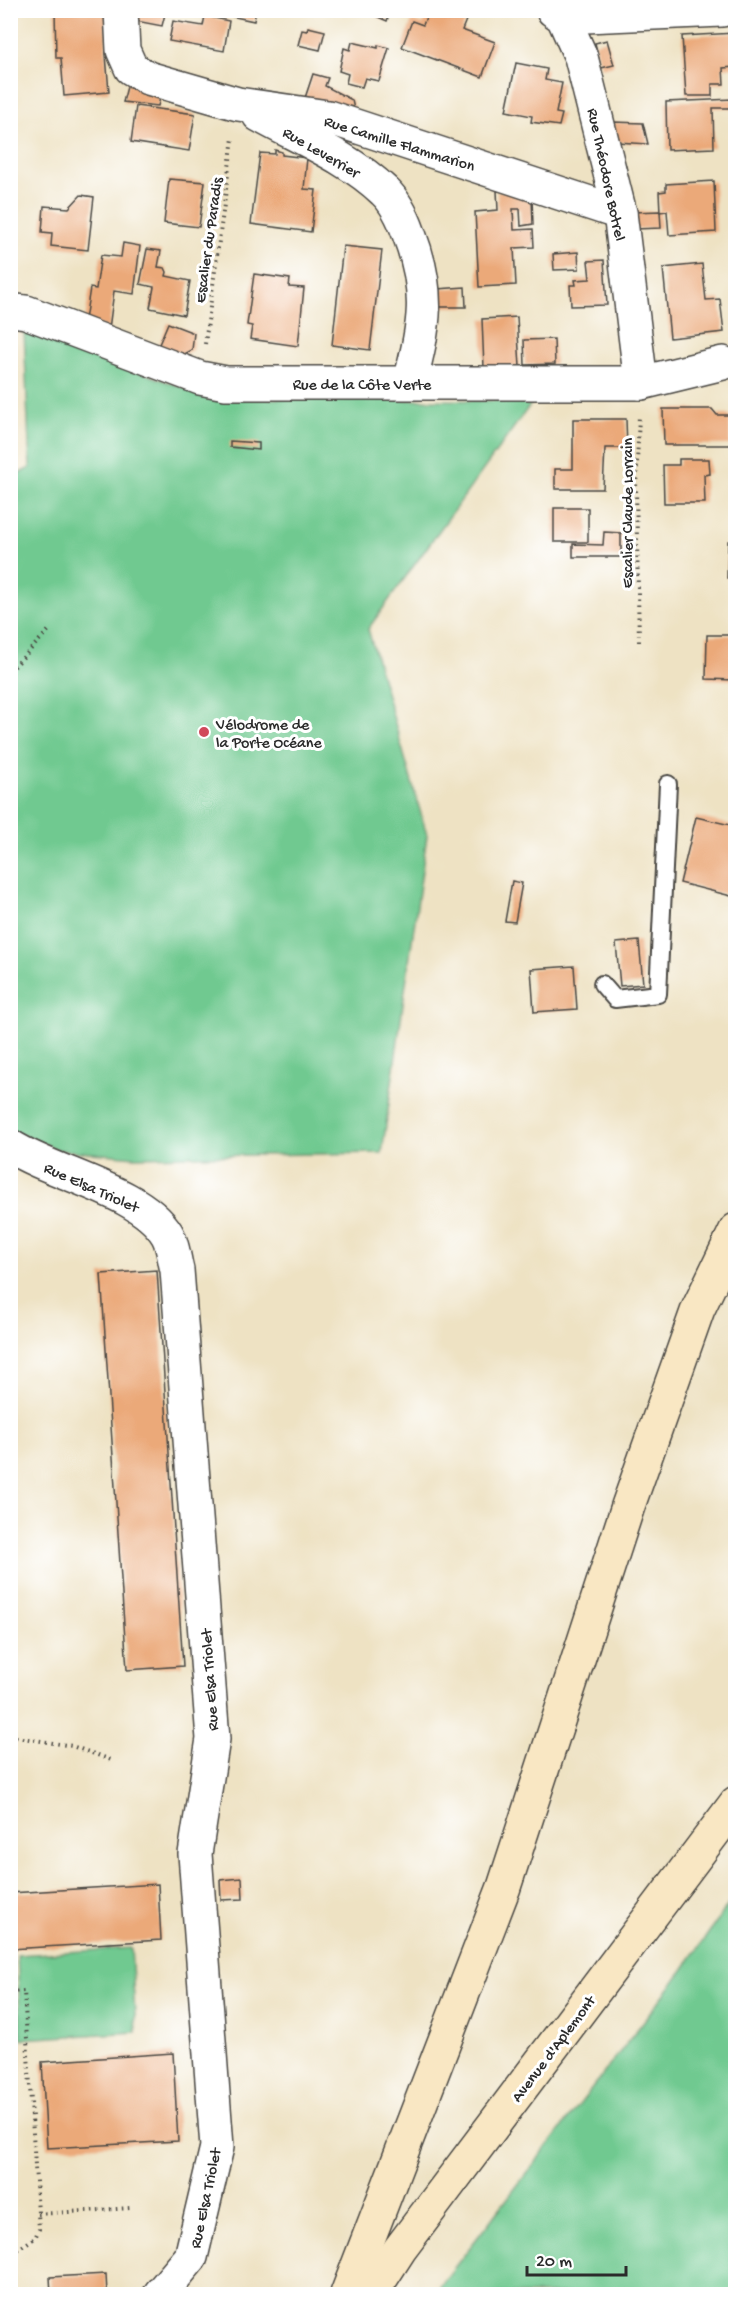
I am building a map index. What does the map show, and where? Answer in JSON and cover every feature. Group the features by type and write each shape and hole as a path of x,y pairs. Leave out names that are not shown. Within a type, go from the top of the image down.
{"street":[{"name":"Rue Camille Flammarion","path":"121,10 123,50 131,68 148,78 238,104 328,117 620,213"},
{"path":"558,14 722,10"},
{"name":"Rue Théodore Botrel","path":"558,14 581,57 620,213 641,383"},
{"name":"Rue Leverrier","path":"238,104 352,166 386,192 405,223 416,253 425,291 421,343 410,382"},
{"name":"Rue de la Côte Verte","path":"10,310 26,312 200,378 226,383 641,383 723,363"},
{"name":"Rue Elsa Triolet","path":"10,1146 42,1164 120,1197 150,1213 168,1235 177,1270 213,1739 195,1854 217,2147 191,2257 160,2295"},
{"path":"347,2295 504,1887 628,1506 698,1309 735,1230"},
{"name":"Avenue d'Aplemont","path":"371,2295 400,2249 735,1803"}],"lane":[{"path":"602,984 615,999 658,994 668,784"}],"path":[{"name":"Escalier du Paradis","path":"200,378 238,104"},
{"name":"Escalier Claude Lorrain","path":"639,642 636,488 641,383"},
{"path":"10,671 50,629"},
{"path":"10,1736 72,1746 114,1761"},
{"path":"10,1992 24,1991 39,2229 35,2238 10,2254"},
{"path":"38,2214 131,2208"}],"green space":[{"name":"Vélodrome de la Porte Océane","path":"24,330 212,398 533,401 368,629 427,835 382,1153 135,1157 59,1150 11,1131 10,478 30,468"},
{"path":"735,1895 735,2294 434,2294 683,1970"},
{"path":"131,1948 136,2032 21,2039 17,1955"}],"building":[{"path":"55,10 107,10 106,55 109,92 64,96 61,58 56,58"},
{"path":"138,10 166,10 162,26 136,21"},
{"path":"211,10 256,10 254,21 211,12"},
{"path":"362,10 391,10 387,21"},
{"path":"429,10 470,10 462,30 495,42 482,77 402,47 412,21 423,25"},
{"path":"205,16 229,21 224,51 169,41 173,21 203,26"},
{"path":"308,27 325,31 320,50 298,45 302,30 307,31"},
{"path":"735,33 735,67 723,68 724,84 712,84 712,96 686,96 682,36"},
{"path":"607,40 614,65 601,68 595,43"},
{"path":"352,42 389,48 379,81 365,78 362,87 346,83 348,74 339,71 344,48 350,50"},
{"path":"516,63 547,69 545,80 562,83 556,113 562,114 559,126 531,122 532,116 506,111"},
{"path":"313,74 328,78 325,86 352,100 355,114 304,101"},
{"path":"129,79 161,94 158,106 123,102"},
{"path":"733,99 734,108 713,108 714,148 667,150 666,102"},
{"path":"136,106 195,114 189,151 131,142"},
{"path":"612,122 643,123 648,144 617,142"},
{"path":"275,150 282,152 282,155 307,158 304,189 316,190 311,232 251,224 260,153 275,154"},
{"path":"169,179 205,182 199,227 164,223"},
{"path":"714,181 716,232 669,235 667,211 660,212 659,192 666,191 666,184"},
{"path":"497,191 506,191 532,199 533,224 521,226 520,209 513,209 514,230 533,229 534,247 514,248 516,285 479,287 475,212 498,210"},
{"path":"81,195 94,197 88,250 51,246 52,233 42,232 44,206 69,208"},
{"path":"660,211 661,228 635,229 633,212"},
{"path":"123,243 140,246 134,294 114,291 109,329 85,320 90,288 96,289 101,255 121,257"},
{"path":"343,246 382,250 370,350 332,345"},
{"path":"147,249 161,251 158,267 165,268 166,276 190,281 184,315 150,308 154,287 140,284"},
{"path":"578,252 579,269 554,270 553,254"},
{"path":"604,260 607,305 571,306 570,285 576,285 575,280 590,279 588,261"},
{"path":"702,264 706,300 720,299 724,332 670,338 663,268"},
{"path":"254,274 290,279 289,287 304,288 298,346 250,339 252,326 247,325"},
{"path":"465,287 466,307 439,307 437,289"},
{"path":"517,317 520,367 484,368 482,319"},
{"path":"168,323 194,333 192,350 179,357 157,349"},
{"path":"554,339 555,364 525,365 524,340"},
{"path":"663,409 712,409 717,415 730,415 730,445 664,445"},
{"path":"573,419 626,419 627,448 605,448 603,489 555,489 555,469 573,469"},
{"path":"230,441 259,443 259,450 230,447"},
{"path":"679,459 709,459 710,474 704,475 705,503 664,503 663,465 679,465"},
{"path":"554,508 588,508 588,542 554,542"},
{"path":"604,532 621,533 621,557 573,557 573,544 603,545"},
{"path":"728,541 735,541 735,578 727,578"},
{"path":"707,635 735,635 735,680 706,679"},
{"path":"696,817 735,826 735,897 680,883"},
{"path":"512,881 522,883 515,922 505,921"},
{"path":"639,941 643,984 620,986 616,943"},
{"path":"574,966 577,1009 534,1012 531,969"},
{"path":"157,1270 183,1666 127,1670 101,1274"},
{"path":"242,1878 243,1899 221,1900 220,1880"},
{"path":"158,1884 161,1940 10,1949 10,1893"},
{"path":"173,2053 178,2141 47,2148 42,2062"},
{"path":"106,2274 107,2294 51,2294 50,2277"}],"place":[{"name":"Vélodrome de la Porte Océane","path":"204,732"}]}
